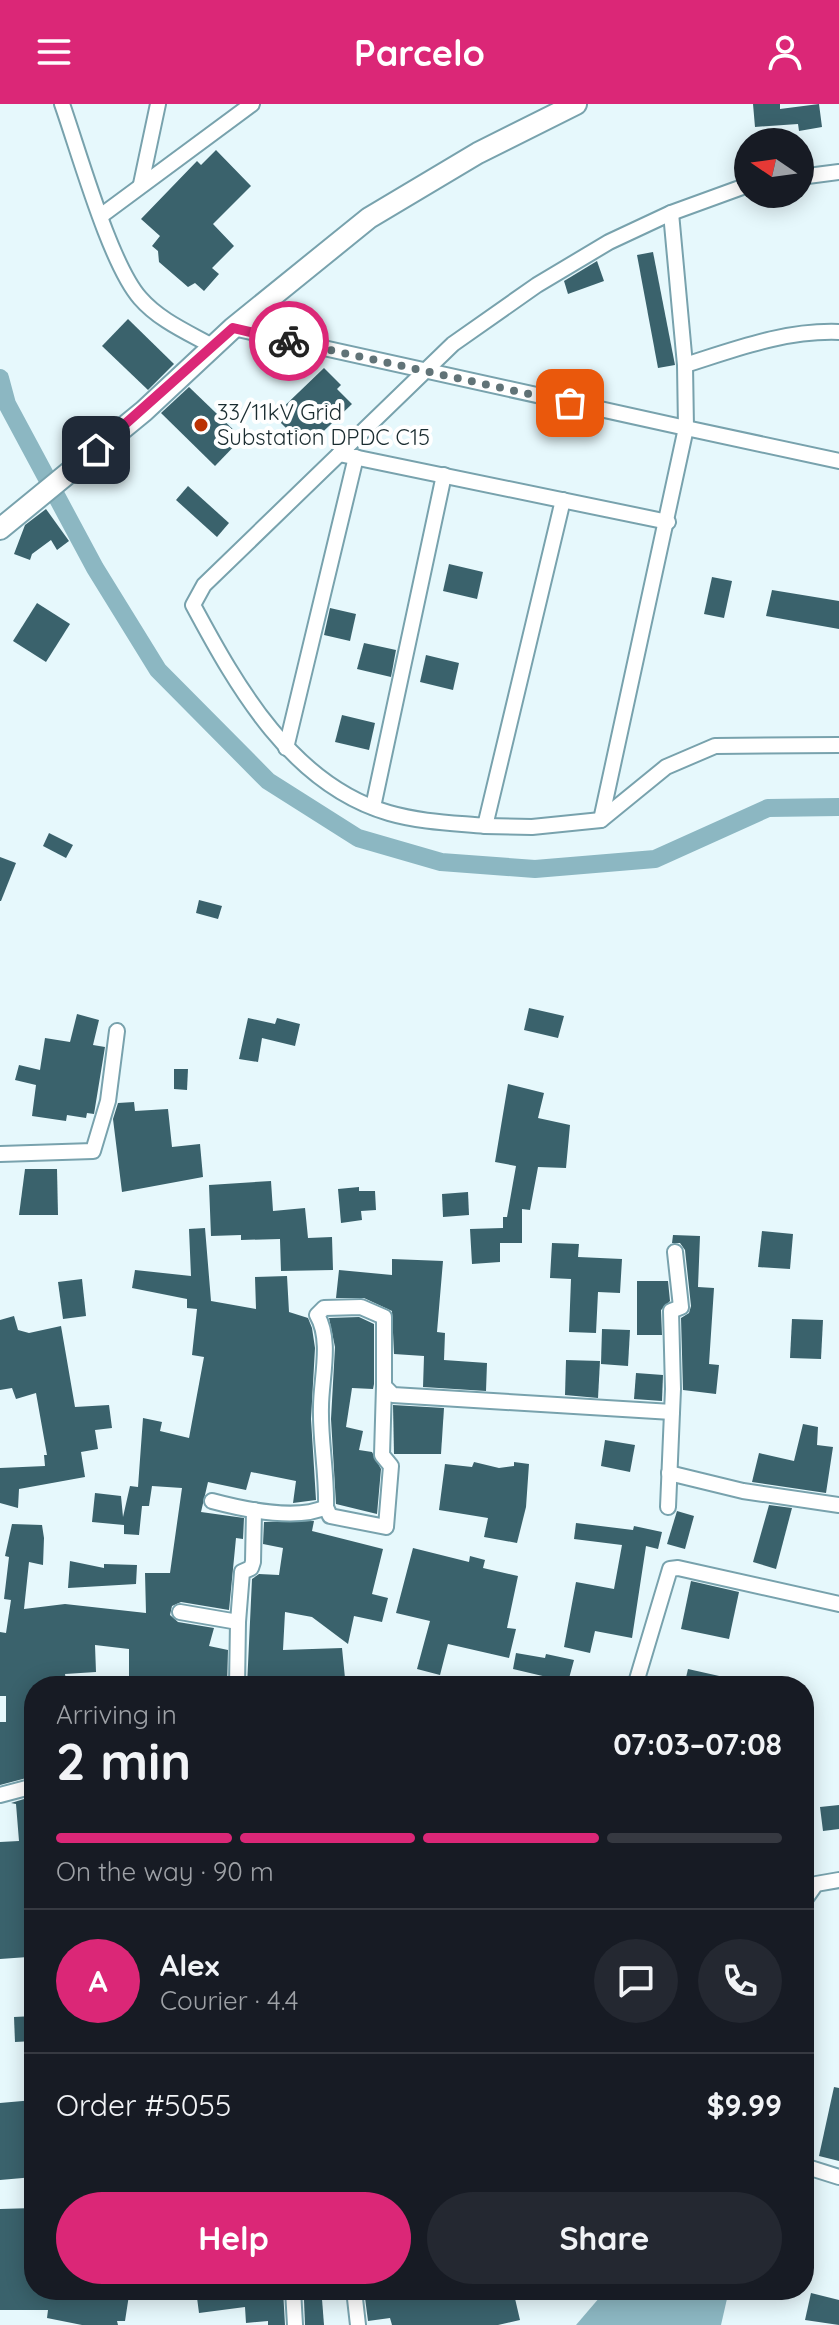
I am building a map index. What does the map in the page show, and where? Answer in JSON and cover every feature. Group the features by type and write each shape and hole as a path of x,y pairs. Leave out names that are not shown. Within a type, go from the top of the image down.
{"street":[{"path":"62,104 112,247 139,297 170,323 212,346"},
{"path":"141,184 158,104"},
{"path":"102,215 252,104"},
{"path":"0,529 144,411 233,328 369,218 478,153 576,104"},
{"path":"814,175 839,172"},
{"path":"734,190 671,213 609,242 537,285 453,344 204,585 193,605 229,671 286,748 332,784 373,807 427,821 532,827 601,820 666,767 715,746 839,745"},
{"path":"601,820 686,428 685,365 671,213"},
{"path":"233,328 839,461"},
{"path":"685,365 770,338 813,331 839,332"},
{"path":"339,454 668,522"},
{"path":"286,748 356,457"},
{"path":"373,807 444,475"},
{"path":"485,826 563,500"},
{"path":"0,1154 93,1151 108,1101 117,1031"},
{"path":"668,1507 672,1412 671,1311 681,1307 675,1252"},
{"path":"361,1307 384,1317 384,1386 382,1455 391,1466 386,1527 330,1516 326,1507 321,1408 323,1342 322,1323 317,1315 324,1308 361,1307"},
{"path":"384,1386 393,1395 672,1412"},
{"path":"669,1473 743,1491 839,1505"},
{"path":"212,1501 254,1510 317,1511 326,1507"},
{"path":"237,1676 240,1581 242,1572 251,1568 253,1562 254,1510"},
{"path":"638,1676 670,1569 678,1568 839,1604"},
{"path":"180,1612 238,1622"},
{"path":"0,1795 24,1789"},
{"path":"814,1887 839,1880"},
{"path":"814,2169 839,2177"},
{"path":"294,2300 295,2325"},
{"path":"355,2300 358,2325"}],"water":[{"path":"597,2300 727,2300 721,2325 576,2325"}],"building":[{"path":"753,104 780,104 780,109 819,104 822,127 799,128 798,124 755,127"},
{"path":"216,150 251,186 213,224 234,246 212,268 219,274 204,291 195,283 188,287 159,262 158,251 152,246 160,236 141,219 197,161 201,165"},
{"path":"653,252 675,365 658,368 637,255"},
{"path":"597,261 604,281 568,294 564,281"},
{"path":"128,319 174,364 148,390 102,346"},
{"path":"324,368 341,385 337,389 352,404 306,448 274,416"},
{"name":"33/11kV Grid Substation DPDC C15","path":"189,387 242,438 215,466 161,413"},
{"path":"188,486 229,523 217,537 176,500"},
{"path":"46,509 69,541 57,550 51,540 32,554 30,560 14,554 25,525"},
{"path":"449,564 483,572 477,599 443,591"},
{"path":"712,577 732,581 724,618 704,614"},
{"path":"772,590 839,601 839,629 766,616"},
{"path":"37,603 70,624 46,662 13,641"},
{"path":"330,608 356,614 350,641 324,635"},
{"path":"364,643 396,650 391,677 357,669"},
{"path":"426,655 459,663 453,690 420,682"},
{"path":"342,715 375,723 369,750 335,742"},
{"path":"49,833 73,845 66,858 43,846"},
{"path":"0,857 16,863 1,901 0,901"},
{"path":"199,900 222,906 218,919 196,913"},
{"path":"529,1008 564,1016 558,1038 524,1030"},
{"path":"77,1014 99,1020 93,1045 105,1047 94,1114 87,1113 86,1118 67,1115 66,1121 32,1116 36,1085 15,1080 19,1065 40,1070 45,1038 70,1042"},
{"path":"248,1018 275,1024 277,1018 300,1024 295,1046 262,1038 258,1062 239,1059"},
{"path":"174,1069 188,1069 187,1090 174,1089"},
{"path":"508,1084 544,1093 538,1118 570,1125 566,1168 538,1167 530,1210 522,1209 522,1243 500,1243 500,1262 472,1264 470,1229 503,1228 503,1217 507,1217 516,1166 495,1162"},
{"path":"134,1102 135,1111 168,1109 172,1147 200,1144 203,1177 122,1192 113,1119 118,1103"},
{"path":"25,1169 57,1169 58,1215 19,1215"},
{"path":"271,1181 273,1211 305,1208 308,1238 332,1237 333,1270 281,1271 280,1239 241,1240 241,1235 211,1236 209,1185"},
{"path":"359,1187 359,1191 375,1191 376,1210 361,1211 362,1220 341,1223 338,1189"},
{"path":"468,1192 469,1215 443,1217 442,1194"},
{"path":"205,1228 211,1301 256,1309 255,1277 287,1276 289,1312 308,1318 315,1348 311,1419 316,1500 293,1503 296,1481 251,1472 246,1490 208,1482 201,1512 244,1518 243,1539 236,1538 229,1610 181,1602 172,1606 170,1615 178,1622 214,1628 209,1646 228,1650 227,1676 129,1676 129,1649 95,1645 96,1672 24,1676 24,1779 0,1785 0,1722 6,1722 6,1696 0,1696 0,1632 6,1633 11,1600 4,1599 9,1557 5,1556 12,1524 42,1525 44,1538 43,1565 29,1562 24,1609 65,1604 146,1613 145,1573 170,1573 182,1488 152,1486 149,1506 142,1506 139,1535 124,1534 124,1525 92,1522 95,1493 121,1496 123,1517 130,1486 138,1487 143,1418 162,1422 160,1431 189,1438 204,1357 192,1355 197,1309 187,1308 187,1299 132,1288 135,1270 191,1276 189,1229"},
{"path":"762,1231 793,1234 790,1269 758,1267"},
{"path":"673,1235 700,1236 698,1287 714,1288 709,1364 719,1365 716,1394 683,1390 681,1318 689,1313 691,1306 685,1250 680,1243 672,1243"},
{"path":"552,1243 579,1244 578,1257 622,1259 620,1293 598,1292 596,1333 569,1332 571,1279 550,1278"},
{"path":"392,1259 443,1261 437,1332 445,1333 444,1360 487,1363 486,1391 423,1387 424,1356 394,1354 392,1311 364,1298 336,1298 339,1270 392,1275"},
{"path":"82,1279 86,1316 63,1319 58,1282"},
{"path":"637,1281 668,1281 670,1301 661,1310 662,1335 637,1335"},
{"path":"14,1316 18,1330 29,1333 61,1326 75,1407 109,1405 112,1428 95,1430 98,1449 81,1452 85,1477 19,1489 18,1508 0,1503 0,1468 45,1466 44,1455 47,1455 36,1393 16,1399 12,1388 0,1390 0,1320"},
{"path":"359,1317 374,1324 374,1384 373,1389 352,1388 346,1427 363,1431 359,1450 372,1452 381,1469 377,1514 336,1504 331,1419 335,1347 329,1318"},
{"path":"792,1319 823,1320 821,1359 790,1358"},
{"path":"602,1329 630,1330 628,1366 601,1364"},
{"path":"566,1360 600,1361 598,1398 565,1395"},
{"path":"636,1373 663,1375 662,1401 634,1399"},
{"path":"393,1405 444,1408 441,1454 394,1454"},
{"path":"803,1424 818,1427 817,1445 833,1447 826,1493 752,1482 759,1453 794,1461"},
{"path":"605,1440 635,1445 630,1472 601,1466"},
{"path":"474,1462 499,1468 514,1466 514,1462 529,1464 526,1507 517,1543 484,1537 488,1518 439,1510 445,1464 472,1467"},
{"path":"769,1505 792,1508 776,1569 753,1562"},
{"path":"677,1511 694,1516 685,1549 667,1544"},
{"path":"314,1521 312,1531 383,1549 372,1594 388,1598 382,1622 354,1616 348,1644 312,1617 285,1612 283,1650 342,1648 345,1676 247,1676 252,1579 259,1574 279,1575 283,1548 263,1544 264,1522"},
{"path":"576,1523 633,1530 634,1526 662,1532 658,1549 646,1546 632,1638 595,1631 590,1653 564,1647 576,1582 614,1589 622,1545 574,1539"},
{"path":"413,1548 469,1562 470,1556 485,1560 483,1568 518,1576 507,1628 516,1629 509,1658 448,1644 440,1675 417,1669 430,1621 396,1613"},
{"path":"70,1561 104,1568 104,1564 137,1565 136,1584 68,1588"},
{"path":"691,1581 739,1592 729,1639 681,1629"},
{"path":"516,1653 545,1658 546,1654 574,1660 570,1676 543,1676 513,1669"},
{"path":"688,1669 719,1676 686,1676"},
{"path":"24,1799 24,1957 0,1959 0,1842 19,1841 16,1804 11,1803"},
{"path":"839,1805 839,1829 823,1831 820,1807"},
{"path":"24,2016 24,2042 15,2042 14,2017"},
{"path":"834,2087 839,2088 839,2161 819,2156"},
{"path":"24,2101 24,2178 0,2180 0,2103"},
{"path":"24,2208 24,2300 128,2300 125,2321 117,2321 118,2325 82,2325 47,2318 48,2310 0,2310 0,2209"},
{"path":"814,2294 839,2300 839,2325 805,2320"},
{"path":"197,2300 284,2300 285,2325 268,2325 268,2321 246,2323 245,2307 199,2313"},
{"path":"304,2300 322,2300 324,2325 305,2325"},
{"path":"365,2300 515,2300 520,2320 498,2325 392,2325 390,2318 368,2321"}],"waterway":[{"path":"0,378 7,404 95,568 158,670 268,781 358,838 441,862 535,869 655,859 768,808 839,807"}],"way so far":[{"path":"289,341 570,403"}],"place":[{"name":"33/11kV Grid Substation DPDC C15","path":"201,425"}],"route":[{"path":"96,450 144,411 233,328 289,341"}]}
